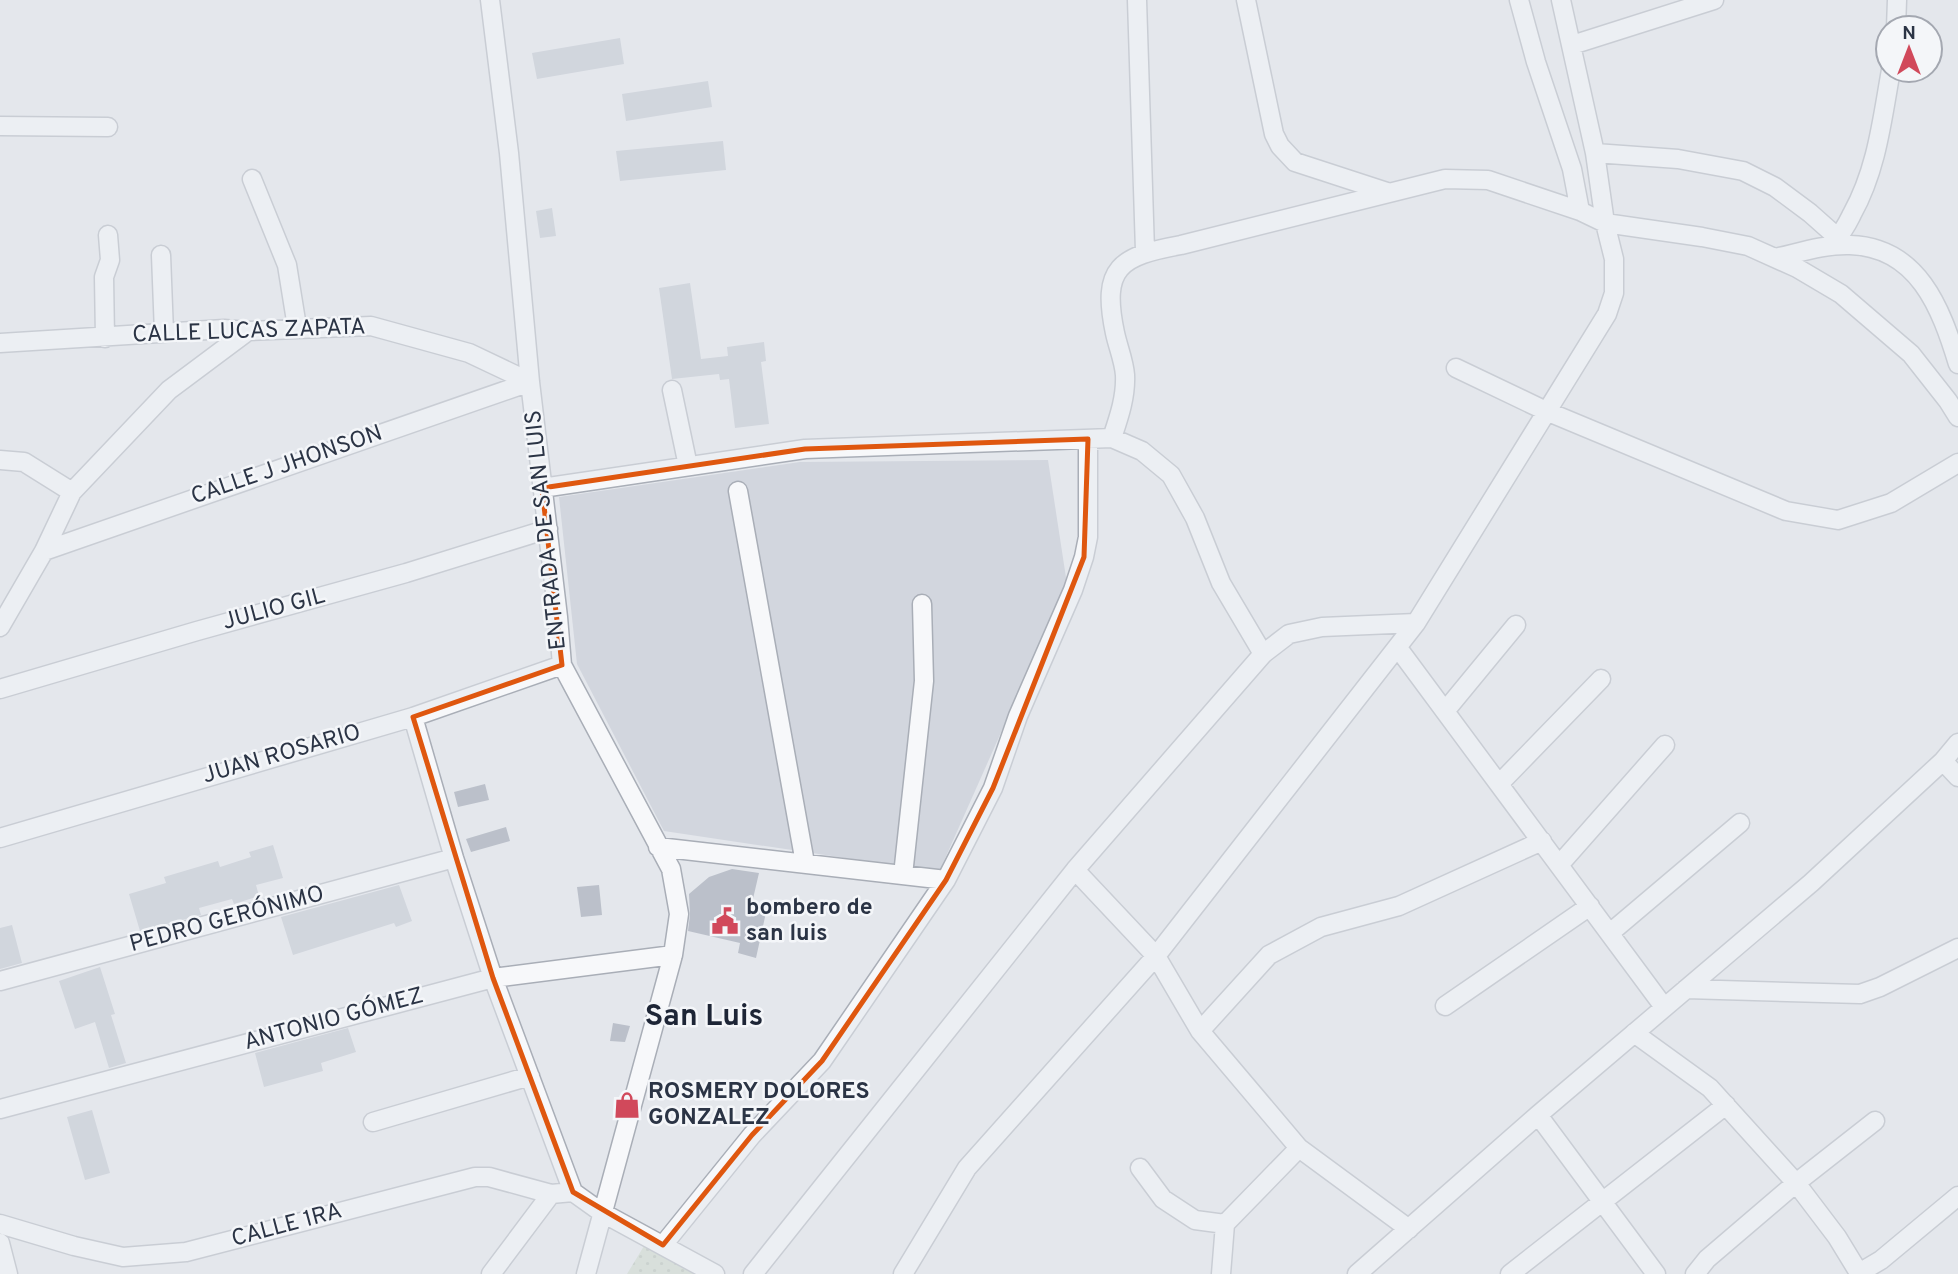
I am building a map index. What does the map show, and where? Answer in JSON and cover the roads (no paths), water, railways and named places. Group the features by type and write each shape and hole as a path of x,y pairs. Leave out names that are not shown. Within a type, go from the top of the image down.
{"street":[{"name":"ENTRADA DE SAN LUIS","path":"491,0 562,664 671,869 679,914 673,955 586,1274"},
{"path":"1137,0 1145,251"},
{"path":"1246,0 1274,134 1280,146 1295,162 1389,192"},
{"path":"1519,0 1536,62 1572,169 1580,211"},
{"path":"903,1274 967,1168 1156,956 1398,648 1606,314 1614,293 1614,260 1605,223 1595,153 1560,0"},
{"path":"1572,45 1714,0"},
{"path":"1595,153 1678,159 1743,171 1775,187 1837,237 1842,233 1859,202 1877,155 1889,84"},
{"path":"0,126 108,127"},
{"path":"1112,438 1123,405 1125,374 1108,297 1115,274 1126,262 1145,251 1181,245 1445,178 1488,180 1580,211 1605,223 1748,246 1775,258 1841,293 1911,354 1958,417"},
{"path":"252,179 286,265 297,327"},
{"path":"105,338 104,276 110,260 108,235"},
{"path":"1775,258 1847,245 1875,248 1905,264 1925,284 1948,331 1958,364"},
{"path":"161,255 164,333"},
{"name":"CALLE LUCAS ZAPATA","path":"0,343 224,329 247,331 371,326 469,353 530,382"},
{"path":"0,627 44,551 72,492 169,390 247,331"},
{"path":"1456,368 1546,411 1786,511 1838,520 1891,503 1958,463"},
{"name":"CALLE J JHONSON","path":"44,551 530,382"},
{"path":"672,390 688,467"},
{"path":"542,488 805,449 1112,438 1142,451 1171,475 1195,519 1221,583 1263,654"},
{"path":"663,1245 751,1135 822,1061 946,880 993,788 1018,716 1073,590 1084,557 1088,537 1088,439"},
{"path":"0,460 24,462 72,492"},
{"path":"738,491 804,863"},
{"name":"JULIO GIL","path":"0,689 406,573 548,529"},
{"path":"902,874 925,681 922,604"},
{"path":"753,1274 1076,870 1263,654 1289,634 1322,627 1416,623"},
{"path":"1446,710 1516,625"},
{"path":"1398,648 1664,1007"},
{"name":"JUAN ROSARIO","path":"0,838 413,716 562,664"},
{"path":"1500,783 1601,679"},
{"path":"413,716 454,858 493,978 573,1192 601,1212 715,1274"},
{"path":"1357,1274 1538,1115 1811,883 1943,761 1958,743"},
{"path":"1560,864 1665,745"},
{"path":"1943,761 1958,776"},
{"path":"1610,933 1740,822"},
{"path":"1200,1031 1269,955 1321,927 1399,906 1542,841"},
{"path":"658,847 946,880"},
{"name":"PEDRO GERÓNIMO","path":"0,981 454,858"},
{"path":"1076,870 1156,956 1200,1031 1299,1149 1409,1229"},
{"path":"1445,1006 1590,906"},
{"path":"1686,989 1860,994 1880,987 1958,948"},
{"name":"ANTONIO GÓMEZ","path":"0,1109 493,978 673,955"},
{"path":"1634,1033 1710,1088 1726,1105 1796,1183 1837,1237 1859,1273"},
{"path":"373,1122 530,1076"},
{"path":"1510,1274 1726,1105"},
{"path":"1538,1115 1656,1274"},
{"path":"1695,1274 1707,1259 1796,1183 1875,1121"},
{"path":"1221,1274 1225,1224 1299,1149"},
{"path":"1140,1168 1163,1199 1195,1220 1225,1224"},
{"name":"CALLE 1RA","path":"0,1224 123,1257 186,1252 475,1177 489,1177 551,1194 573,1192"},
{"path":"491,1274 551,1194"},
{"path":"1847,1274 1859,1273 1881,1260 1958,1196"},
{"path":"0,1243 8,1274"}],"place":[{"name":"bombero de san luis","path":"725,921"},
{"name":"ROSMERY DOLORES GONZALEZ","path":"627,1105"}],"district":[{"name":"San Luis","path":"704,1017"}]}
